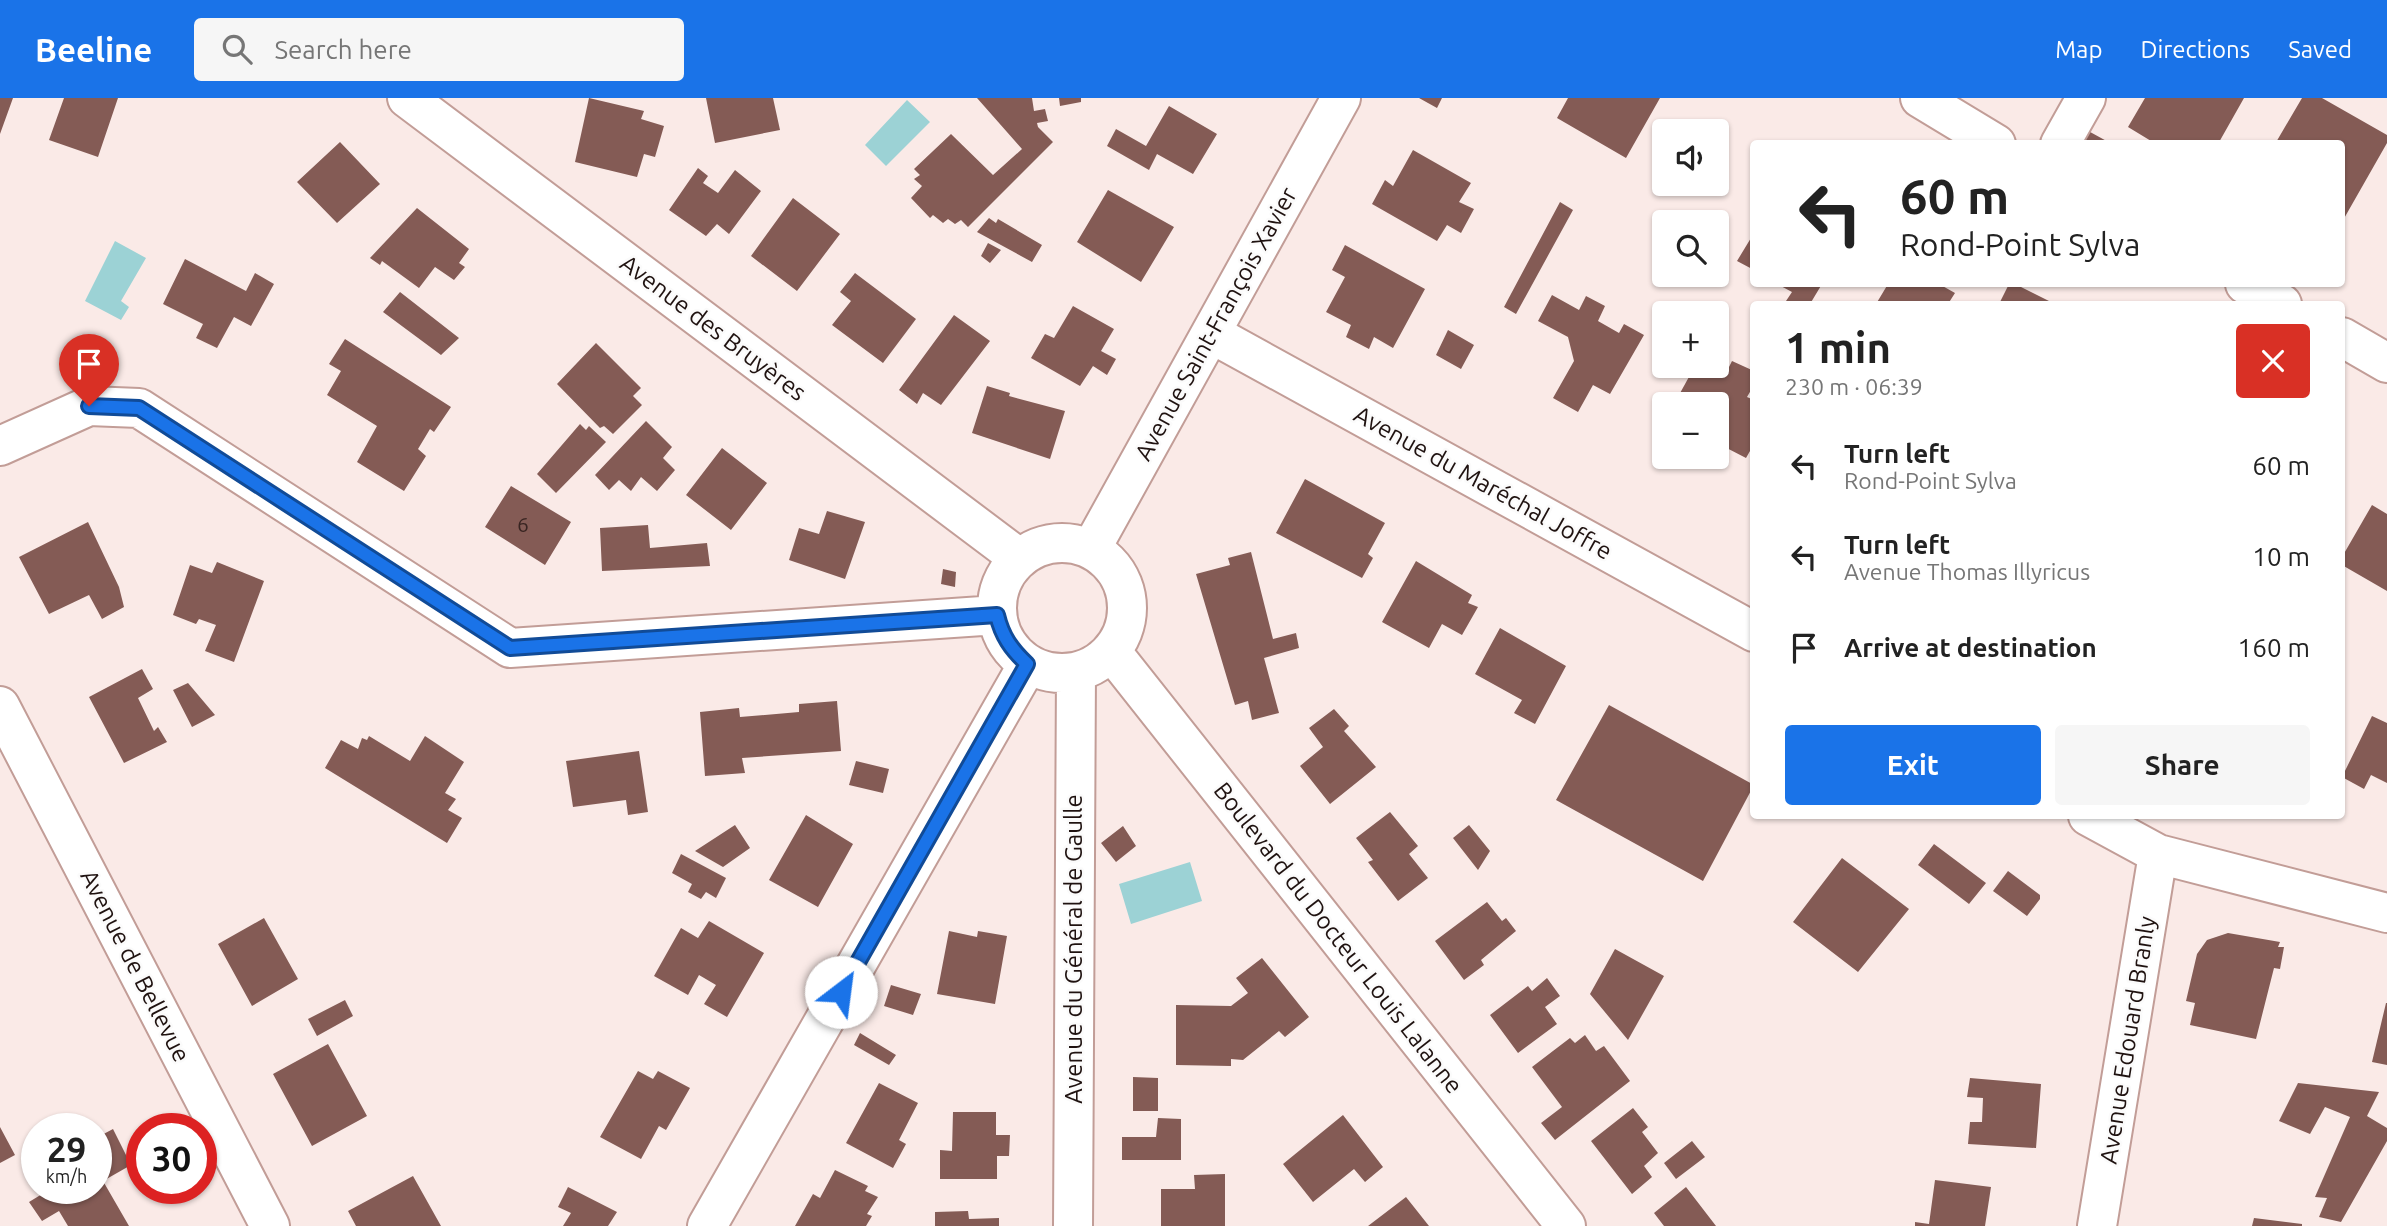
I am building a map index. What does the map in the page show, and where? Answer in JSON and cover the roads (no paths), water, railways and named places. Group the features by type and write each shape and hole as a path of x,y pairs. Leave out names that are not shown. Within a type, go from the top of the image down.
{"street":[{"name":"Avenue des Bruyères","path":"407,98 1020,558"},
{"name":"Avenue Saint-François Xavier","path":"1091,549 1341,98"},
{"path":"1920,98 1989,140"},
{"path":"2062,140 2086,98"},
{"path":"2251,287 2276,301"},
{"name":"Avenue du Maréchal Joffre","path":"1212,334 1750,630"},
{"path":"2345,339 2387,363"},
{"path":"0,446 89,406 139,408 510,648 997,615"},
{"path":"1054,543 1073,543 1091,549 1108,561 1120,576 1126,595 1127,615 1122,634 1111,651 1101,660 1076,672 1042,670 1027,664 1013,651 1002,634 997,615 1002,584 1020,558 1036,548 1054,543"},
{"name":"Boulevard du Docteur Louis Lalanne","path":"1111,651 1566,1226"},
{"path":"707,1226 1027,664"},
{"name":"Avenue du Général de Gaulle","path":"1073,1226 1076,672"},
{"name":"Avenue de Bellevue","path":"0,706 270,1226"},
{"path":"2093,819 2158,855 2387,912"},
{"name":"Avenue Edouard Branly","path":"2097,1226 2158,855"}],"water":[{"path":"907,100 930,122 886,166 865,145"},
{"path":"115,241 146,258 121,301 129,307 121,320 85,301"},
{"path":"1190,862 1202,901 1131,924 1119,884"}]}
